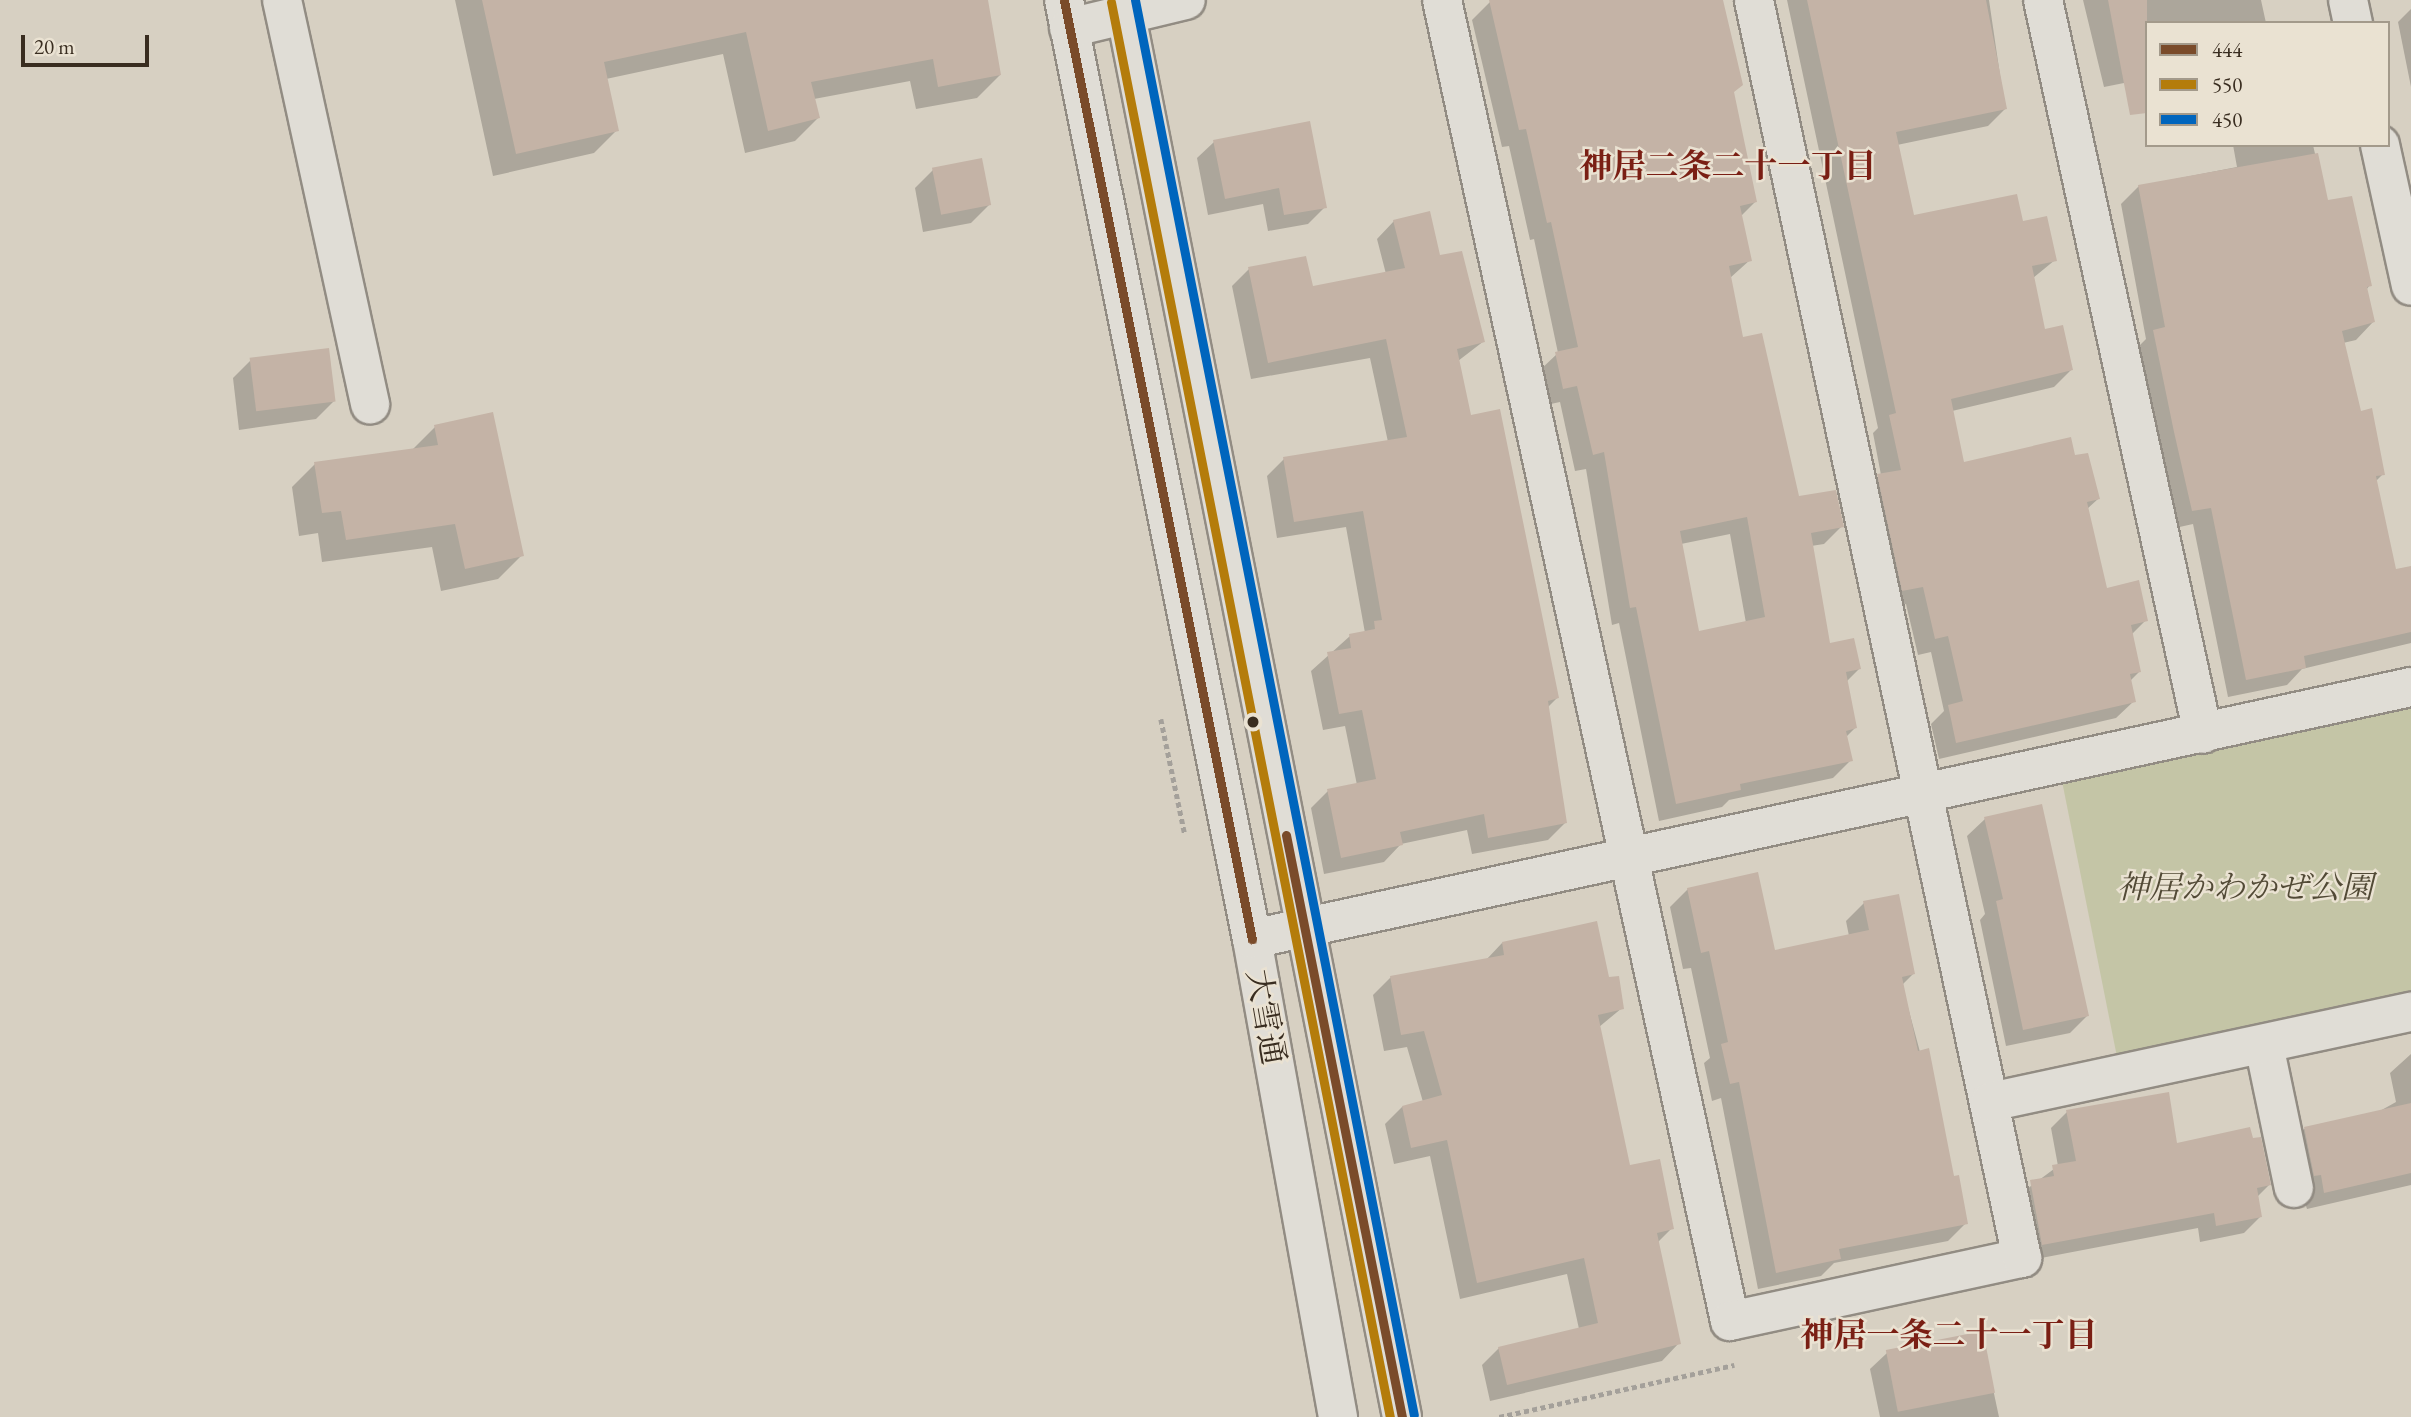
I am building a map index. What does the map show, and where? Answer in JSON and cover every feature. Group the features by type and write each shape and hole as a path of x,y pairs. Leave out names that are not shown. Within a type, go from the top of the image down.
{"street":[{"path":"282,0 370,405"},
{"path":"1067,14 1186,0"},
{"path":"1442,0 1626,860 1730,1321 2022,1258 1754,0"},
{"path":"2043,0 2203,734"},
{"path":"2348,0 2353,21"},
{"name":"大雪通","path":"1124,8 1402,1417"},
{"name":"大雪通","path":"1067,14 1252,939 1338,1417"},
{"path":"2380,147 2411,286"},
{"path":"1252,939 1307,930 1924,792 2203,734 2411,687"},
{"path":"1990,1102 2411,1012"},
{"path":"2264,1045 2294,1188"}],"path":[{"path":"1499,1417 1741,1363 1730,1321"}],"green space":[{"name":"神居かわかぜ公園","path":"2411,687 2411,1012 2121,1077 2059,766"}],"building":[{"path":"482,0 988,0 1001,75 938,87 933,59 811,82 820,118 768,131 746,32 604,62 619,131 516,154"},
{"path":"1489,0 1723,0 1743,85 1734,92 1757,202 1740,206 1752,261 1729,266 1743,337 1762,333 1799,496 1836,490 1844,527 1811,533 1830,643 1854,638 1861,669 1846,672 1857,728 1846,731 1853,761 1740,784 1741,790 1676,804 1636,607 1630,608 1604,452 1593,455 1577,386 1563,389 1555,352 1578,347 1551,222 1547,223 1526,129 1519,130","holes":["1747,517 1765,617 1699,631 1680,531"]},
{"path":"1807,0 1986,0 2007,109 1896,132 1914,215 2017,194 2023,221 2047,216 2057,261 2032,266 2045,329 2063,325 2073,370 1951,399 1964,462 2071,437 2075,455 2088,453 2100,499 2087,502 2107,588 2139,580 2148,621 2131,625 2141,672 2130,674 2136,702 1956,743 1948,705 1963,701 1948,636 1935,639 1923,587 1902,591 1877,474 1901,470 1889,415 1896,413"},
{"path":"2108,0 2147,0 2145,113 2130,115"},
{"path":"1310,121 1327,208 1284,215 1279,188 1225,199 1213,140"},
{"path":"2318,153 2328,200 2352,196 2372,286 2367,287 2375,322 2342,331 2361,411 2372,408 2385,475 2376,476 2396,569 2411,566 2411,632 2304,656 2306,668 2246,680 2211,508 2192,511 2174,432 2153,330 2165,327 2138,185"},
{"path":"982,158 991,205 941,215 932,168"},
{"path":"1430,211 1440,255 1462,251 1485,342 1457,349 1471,415 1500,409 1559,698 1548,701 1567,823 1488,838 1484,814 1400,832 1403,845 1341,858 1327,789 1376,779 1362,710 1339,714 1327,652 1351,648 1349,634 1375,629 1374,621 1382,620 1363,511 1294,522 1283,457 1407,437 1386,339 1268,363 1248,267 1306,256 1313,286 1405,268 1393,220"},
{"path":"329,348 336,402 256,411 250,358"},
{"path":"493,412 524,556 465,569 455,524 346,540 341,511 322,513 314,462 438,445 434,425"},
{"path":"2042,804 2089,1016 2023,1030 1996,901 2003,899 1984,817"},
{"path":"1758,872 1775,950 1869,930 1863,901 1899,894 1915,974 1902,977 1918,1051 1929,1048 1954,1176 1959,1175 1968,1224 1839,1249 1841,1259 1776,1273 1739,1082 1730,1084 1721,1044 1728,1042 1709,951 1701,953 1687,888"},
{"path":"1597,921 1609,977 1619,976 1624,1009 1598,1015 1630,1165 1660,1159 1674,1229 1657,1233 1681,1344 1507,1385 1498,1347 1598,1323 1584,1258 1477,1283 1447,1140 1411,1148 1402,1106 1442,1095 1424,1031 1401,1035 1390,976 1504,955 1502,942"},
{"path":"2169,1092 2177,1143 2250,1127 2253,1138 2261,1137 2271,1185 2257,1188 2262,1217 2216,1226 2214,1213 2042,1245 2030,1180 2054,1176 2052,1165 2076,1161 2066,1110"},
{"path":"2411,1103 2411,1173 2324,1193 2321,1175 2314,1176 2304,1127"},
{"path":"1983,1331 1995,1393 1898,1412 1886,1350"}],"transit line":[{"name":"444","path":"1064,0 1252,939"},
{"name":"450","path":"1135,0 1414,1415"},
{"name":"550","path":"1111,2 1390,1417"},
{"name":"444","path":"1286,835 1402,1417"}],"district":[{"name":"神居二条二十一丁目","path":"1728,166"},
{"name":"神居一条二十一丁目","path":"1949,1335"}]}
